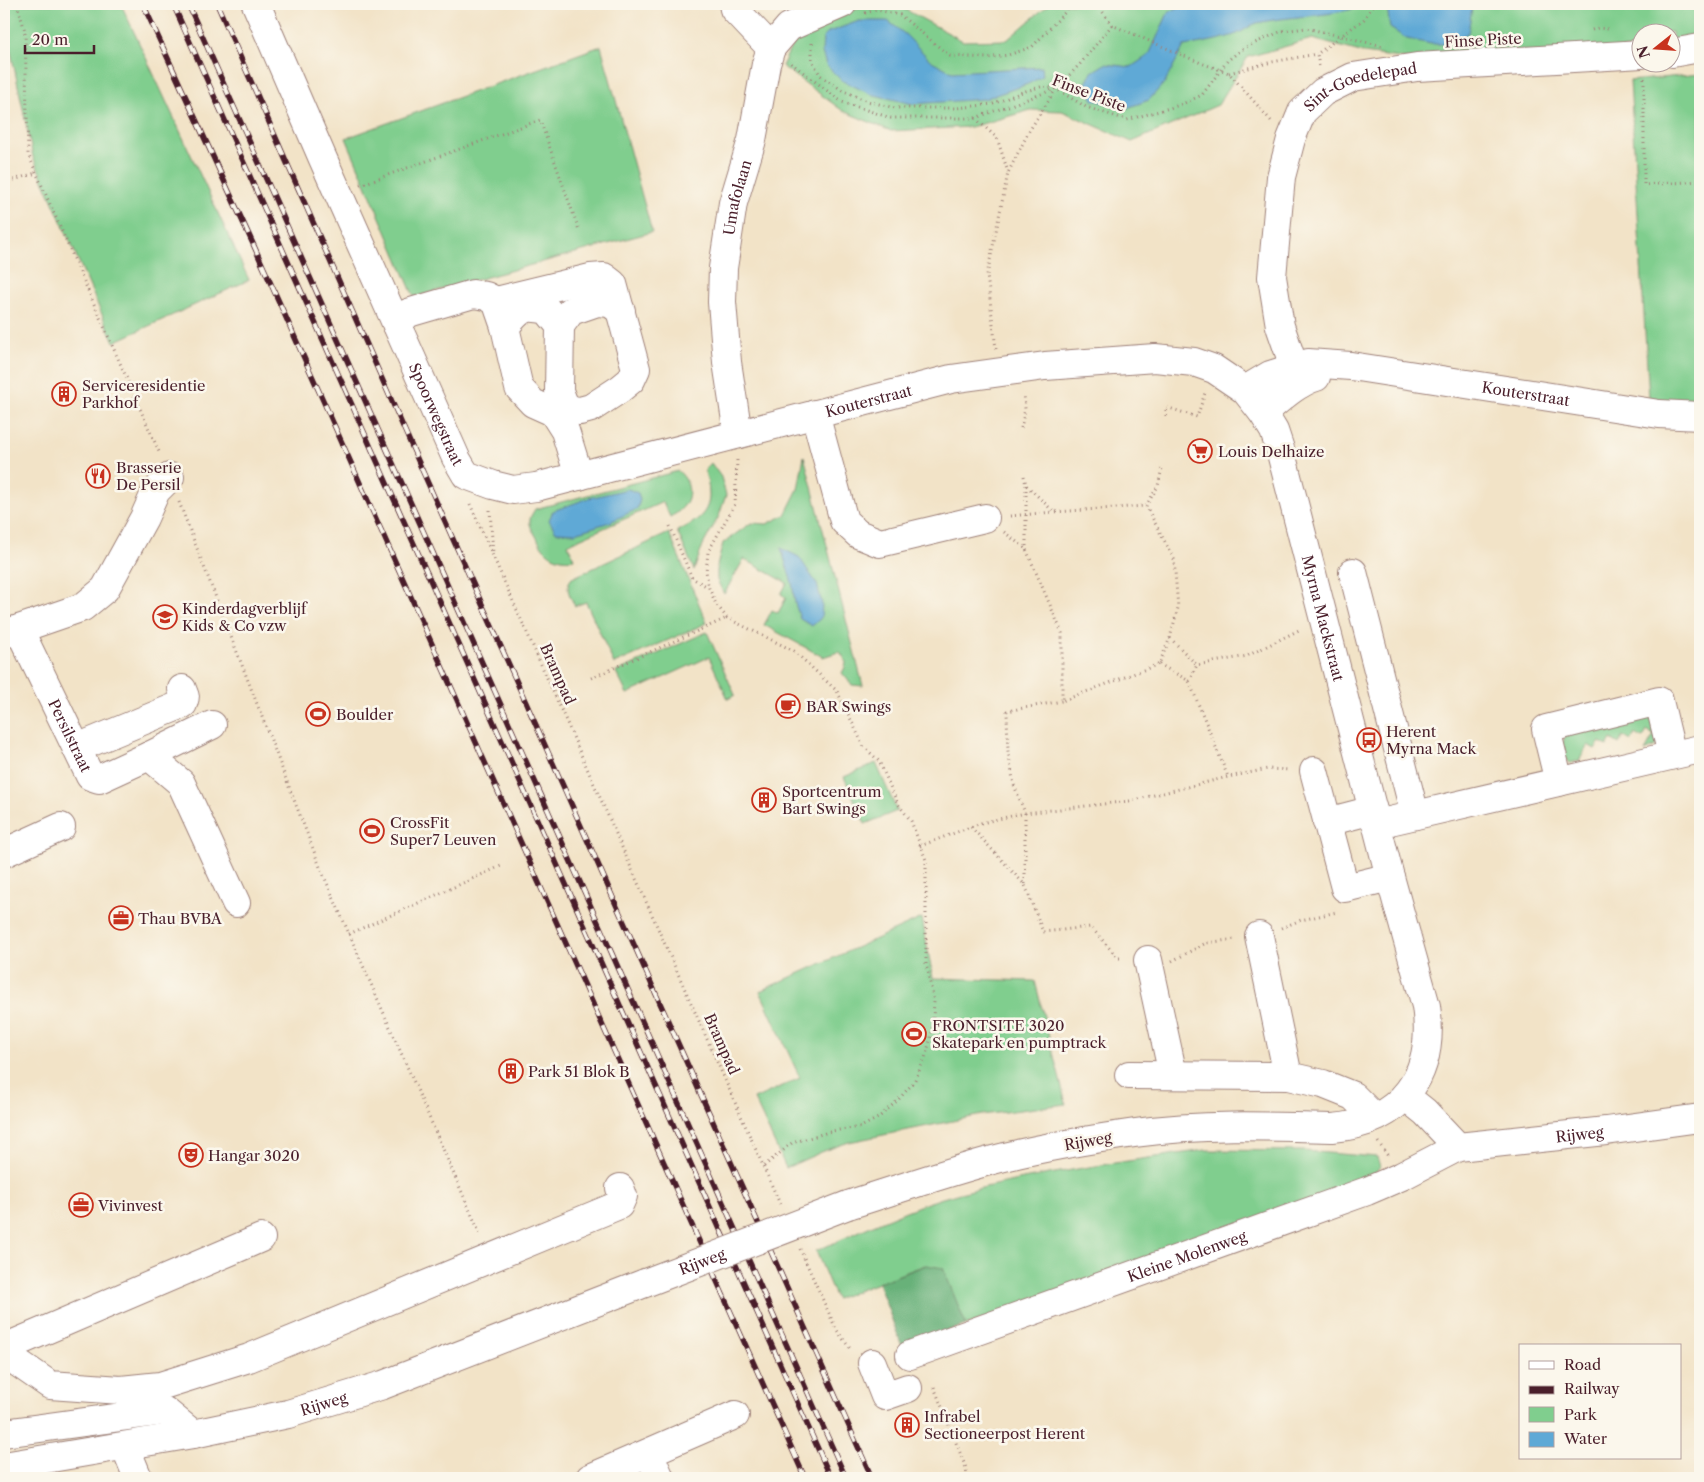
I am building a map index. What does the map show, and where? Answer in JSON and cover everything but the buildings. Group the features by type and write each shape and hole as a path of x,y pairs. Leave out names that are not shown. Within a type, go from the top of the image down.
{"street":[{"name":"Spoorwegstraat","path":"256,4 402,319"},
{"name":"Spoorwegstraat","path":"273,4 352,187 456,458 466,475 491,497"},
{"path":"733,4 734,9 771,48"},
{"name":"Umafolaan","path":"738,434 722,302 723,268 733,203 752,140 766,64 771,48 789,27 816,14 851,9"},
{"path":"1682,51 1700,48"},
{"name":"Sint-Goedelepad","path":"1297,376 1280,326 1272,277 1282,177 1291,139 1302,112 1323,92 1354,77 1417,67 1632,64"},
{"path":"402,319 473,294 486,296 496,301 590,278 604,278 614,284 621,311 636,369 631,380 620,389 591,408 580,411 571,410 564,404 559,391 560,326 571,311 597,302 610,303 621,311"},
{"path":"496,301 505,326 520,388 534,403 554,412 565,431 579,476"},
{"path":"505,326 517,313 530,307 547,310 560,326"},
{"name":"Kouterstraat","path":"491,497 513,490 536,487 579,476 951,379 1011,370 1155,358 1194,362 1214,369 1245,390 1263,413 1284,395 1297,376"},
{"name":"Kouterstraat","path":"1245,390 1270,376 1297,376 1308,379 1350,366 1659,414 1700,416"},
{"name":"Myrna Mackstraat","path":"1263,413 1274,431 1280,449 1390,877 1426,1006 1429,1026 1425,1058 1420,1072 1405,1096"},
{"path":"815,414 844,521 858,534 880,542 985,518"},
{"path":"11,632 83,607 105,590 144,518 156,491 170,477"},
{"path":"1353,572 1414,815"},
{"name":"Persilstraat","path":"11,632 77,748 90,776 99,779 212,725"},
{"path":"77,748 183,704 185,697 182,689"},
{"path":"1559,782 1546,729 1659,701 1672,755"},
{"path":"1327,822 1414,815 1700,749"},
{"path":"149,756 181,783 236,904"},
{"path":"1314,771 1345,888 1390,877"},
{"path":"4,853 62,827"},
{"path":"1259,936 1288,1076"},
{"path":"1148,960 1173,1075"},
{"path":"1129,1076 1288,1076 1323,1084 1353,1096 1374,1117"},
{"path":"1405,1096 1425,1112 1458,1147"},
{"name":"Rijweg","path":"4,1466 54,1468 125,1446 288,1414 383,1384 848,1205 992,1160 1136,1133 1229,1126 1332,1128 1359,1124 1392,1107 1405,1096"},
{"name":"Rijweg","path":"1458,1147 1606,1131 1700,1118"},
{"name":"Kleine Molenweg","path":"910,1355 1367,1191 1402,1176 1458,1147"},
{"path":"261,1238 6,1347 14,1360 50,1385 121,1390 160,1386 250,1358 619,1206 623,1196 620,1188"},
{"path":"872,1363 885,1396 921,1387"},
{"path":"4,1433 165,1411 193,1434"},
{"path":"590,1478 735,1415"},
{"path":"125,1446 138,1478"},
{"path":"649,1453 660,1478"}],"path":[{"path":"18,4 25,31 28,154 170,477 320,867 348,934 491,1258"},
{"path":"851,9 877,10 900,15 950,56 987,58 1008,55 1032,47 1068,9 1080,4"},
{"path":"1097,4 1112,25 1228,73 1266,116 1291,139"},
{"path":"1228,73 1272,62 1317,54 1364,19 1374,4"},
{"path":"1021,428 1025,409 1011,370 987,275 1008,173 1029,131 1056,89 1081,63 1112,25"},
{"name":"Finse Piste","path":"815,37 812,44 812,60 820,75 842,90 867,102 895,108 957,108 993,104 1022,92 1044,86 1056,89 1086,107 1126,120 1180,106 1202,95 1228,60 1244,48 1282,31 1306,28 1389,47"},
{"path":"1590,31 1598,28 1616,30"},
{"path":"771,48 842,102 892,118 976,118 1056,89"},
{"path":"1317,54 1323,92"},
{"path":"1643,72 1644,185 1700,181"},
{"path":"976,118 997,138 1008,173"},
{"path":"352,187 540,120 579,230"},
{"path":"4,184 36,173"},
{"path":"1166,416 1166,407 1197,417 1214,369"},
{"path":"738,434 735,504 708,552 706,571 709,588 716,604 726,618 794,651 837,691 864,747 879,761 898,804 911,822 926,860 926,964 934,1002 932,1034 925,1058 914,1082 898,1101 878,1118 861,1127 832,1131 792,1143 764,1167"},
{"path":"1146,506 1158,486 1162,468"},
{"path":"1024,476 1026,485 1026,549 1062,633 1062,701"},
{"path":"1026,485 1054,512"},
{"name":"Brampad","path":"491,497 493,557"},
{"name":"Brampad","path":"468,500 784,1212"},
{"path":"985,518 1146,506"},
{"path":"1025,885 1025,813 1014,785 1008,751 1006,711 1062,701 1159,664 1170,638 1178,608 1174,559 1146,506"},
{"path":"670,526 692,578 709,588"},
{"path":"592,678 726,618"},
{"path":"1189,680 1197,666 1247,656 1301,629"},
{"path":"1170,638 1197,666"},
{"path":"1159,664 1189,680 1228,777"},
{"path":"920,846 981,823 1025,813 1130,801 1268,769 1314,771"},
{"path":"971,827 1025,885 1044,932 1091,927 1118,958 1171,961 1206,943 1259,936 1301,920 1339,911 1345,888"},
{"path":"348,934 501,866"},
{"path":"800,1248 836,1329 850,1350 860,1360 872,1363"},
{"path":"921,1387 966,1468 967,1478"}],"green space":[{"path":"4,4 121,4 249,280 114,342 33,157 4,19"},
{"path":"867,4 895,4 963,41 1007,40 1049,4 1700,4 1700,40 1682,43 1682,22 1632,22 1632,48 1414,60 1364,53 1312,39 1248,57 1218,105 1132,142 1062,111 1031,110 971,127 891,131 843,111 782,66 791,47 802,35"},
{"path":"601,46 652,232 414,297 346,138"},
{"path":"1700,74 1700,402 1649,399 1630,81"},
{"path":"804,456 863,686 852,685 842,673 846,662 840,652 823,657 764,625 772,610 778,613 786,598 781,594 787,583 744,559 724,594 717,580 717,566 723,543 751,523 767,524 785,515 798,489"},
{"path":"711,463 721,477 726,495 719,516 703,545 694,570 677,531 689,525 704,513 707,507 709,491 705,470"},
{"path":"678,471 686,480 689,495 684,506 678,512 670,517 663,502 568,544 574,559 561,559 550,555 542,547 531,526 530,519 535,509"},
{"path":"669,533 707,623 614,664 586,602 575,606 571,599 568,585 572,578"},
{"path":"707,632 735,695 728,699 709,657 627,694 616,672"},
{"path":"1650,714 1658,745 1645,751 1654,735 1647,731 1643,738 1635,734 1631,741 1623,736 1619,744 1611,739 1607,746 1600,742 1595,749 1588,745 1579,761 1570,763 1563,752 1562,745 1567,733"},
{"path":"876,763 897,811 865,824 844,777"},
{"name":"FRONTSITE 3020 Skatepark en pumptrack","path":"922,918 933,978 1035,981 1066,1104 982,1115 849,1142 786,1168 754,1099 800,1078 760,991"},
{"path":"1206,1150 1304,1151 1377,1157 1380,1166 1367,1185 966,1325 925,1265 836,1299 816,1251 905,1212 960,1193 1113,1163"},
{"path":"926,1265 943,1268 966,1325 902,1346 878,1283"}],"water":[{"path":"1184,4 1356,4 1353,9 1341,12 1257,23 1231,36 1184,46 1165,82 1149,100 1127,108 1093,100 1085,85 1092,72 1105,64 1131,67 1149,55 1168,13"},
{"path":"1389,4 1469,4 1472,7 1468,33 1448,44 1431,44 1407,39 1390,28 1387,7"},
{"path":"859,21 888,21 906,35 930,60 952,72 1042,67 1043,76 1028,84 984,99 913,104 870,94 841,80 826,65 822,52 823,38 829,32"},
{"path":"628,489 638,493 640,500 637,509 610,522 575,533 556,532 549,520 553,511 589,498"},
{"path":"781,548 799,557 817,584 822,604 821,618 812,626 800,619 792,583"}],"railway":[{"path":"143,4 254,246 805,1478"},
{"path":"173,4 831,1478"},
{"path":"188,4 846,1478"},
{"path":"217,4 423,472 872,1478"}],"place":[{"name":"Serviceresidentie Parkhof","path":"64,394"},
{"name":"Louis Delhaize","path":"1200,451"},
{"name":"Brasserie De Persil","path":"98,476"},
{"name":"Kinderdagverblijf Kids & Co vzw","path":"165,617"},
{"name":"BAR Swings","path":"788,706"},
{"name":"Boulder","path":"318,714"},
{"name":"Herent Myrna Mack","path":"1369,740"},
{"name":"Sportcentrum Bart Swings","path":"764,800"},
{"name":"CrossFit Super7 Leuven","path":"372,831"},
{"name":"Thau BVBA","path":"121,918"},
{"name":"FRONTSITE 3020 Skatepark en pumptrack","path":"914,1034"},
{"name":"Park 51 Blok B","path":"511,1071"},
{"name":"Hangar 3020","path":"191,1155"},
{"name":"Vivinvest","path":"81,1205"},
{"name":"Infrabel Sectioneerpost Herent","path":"907,1425"}]}
